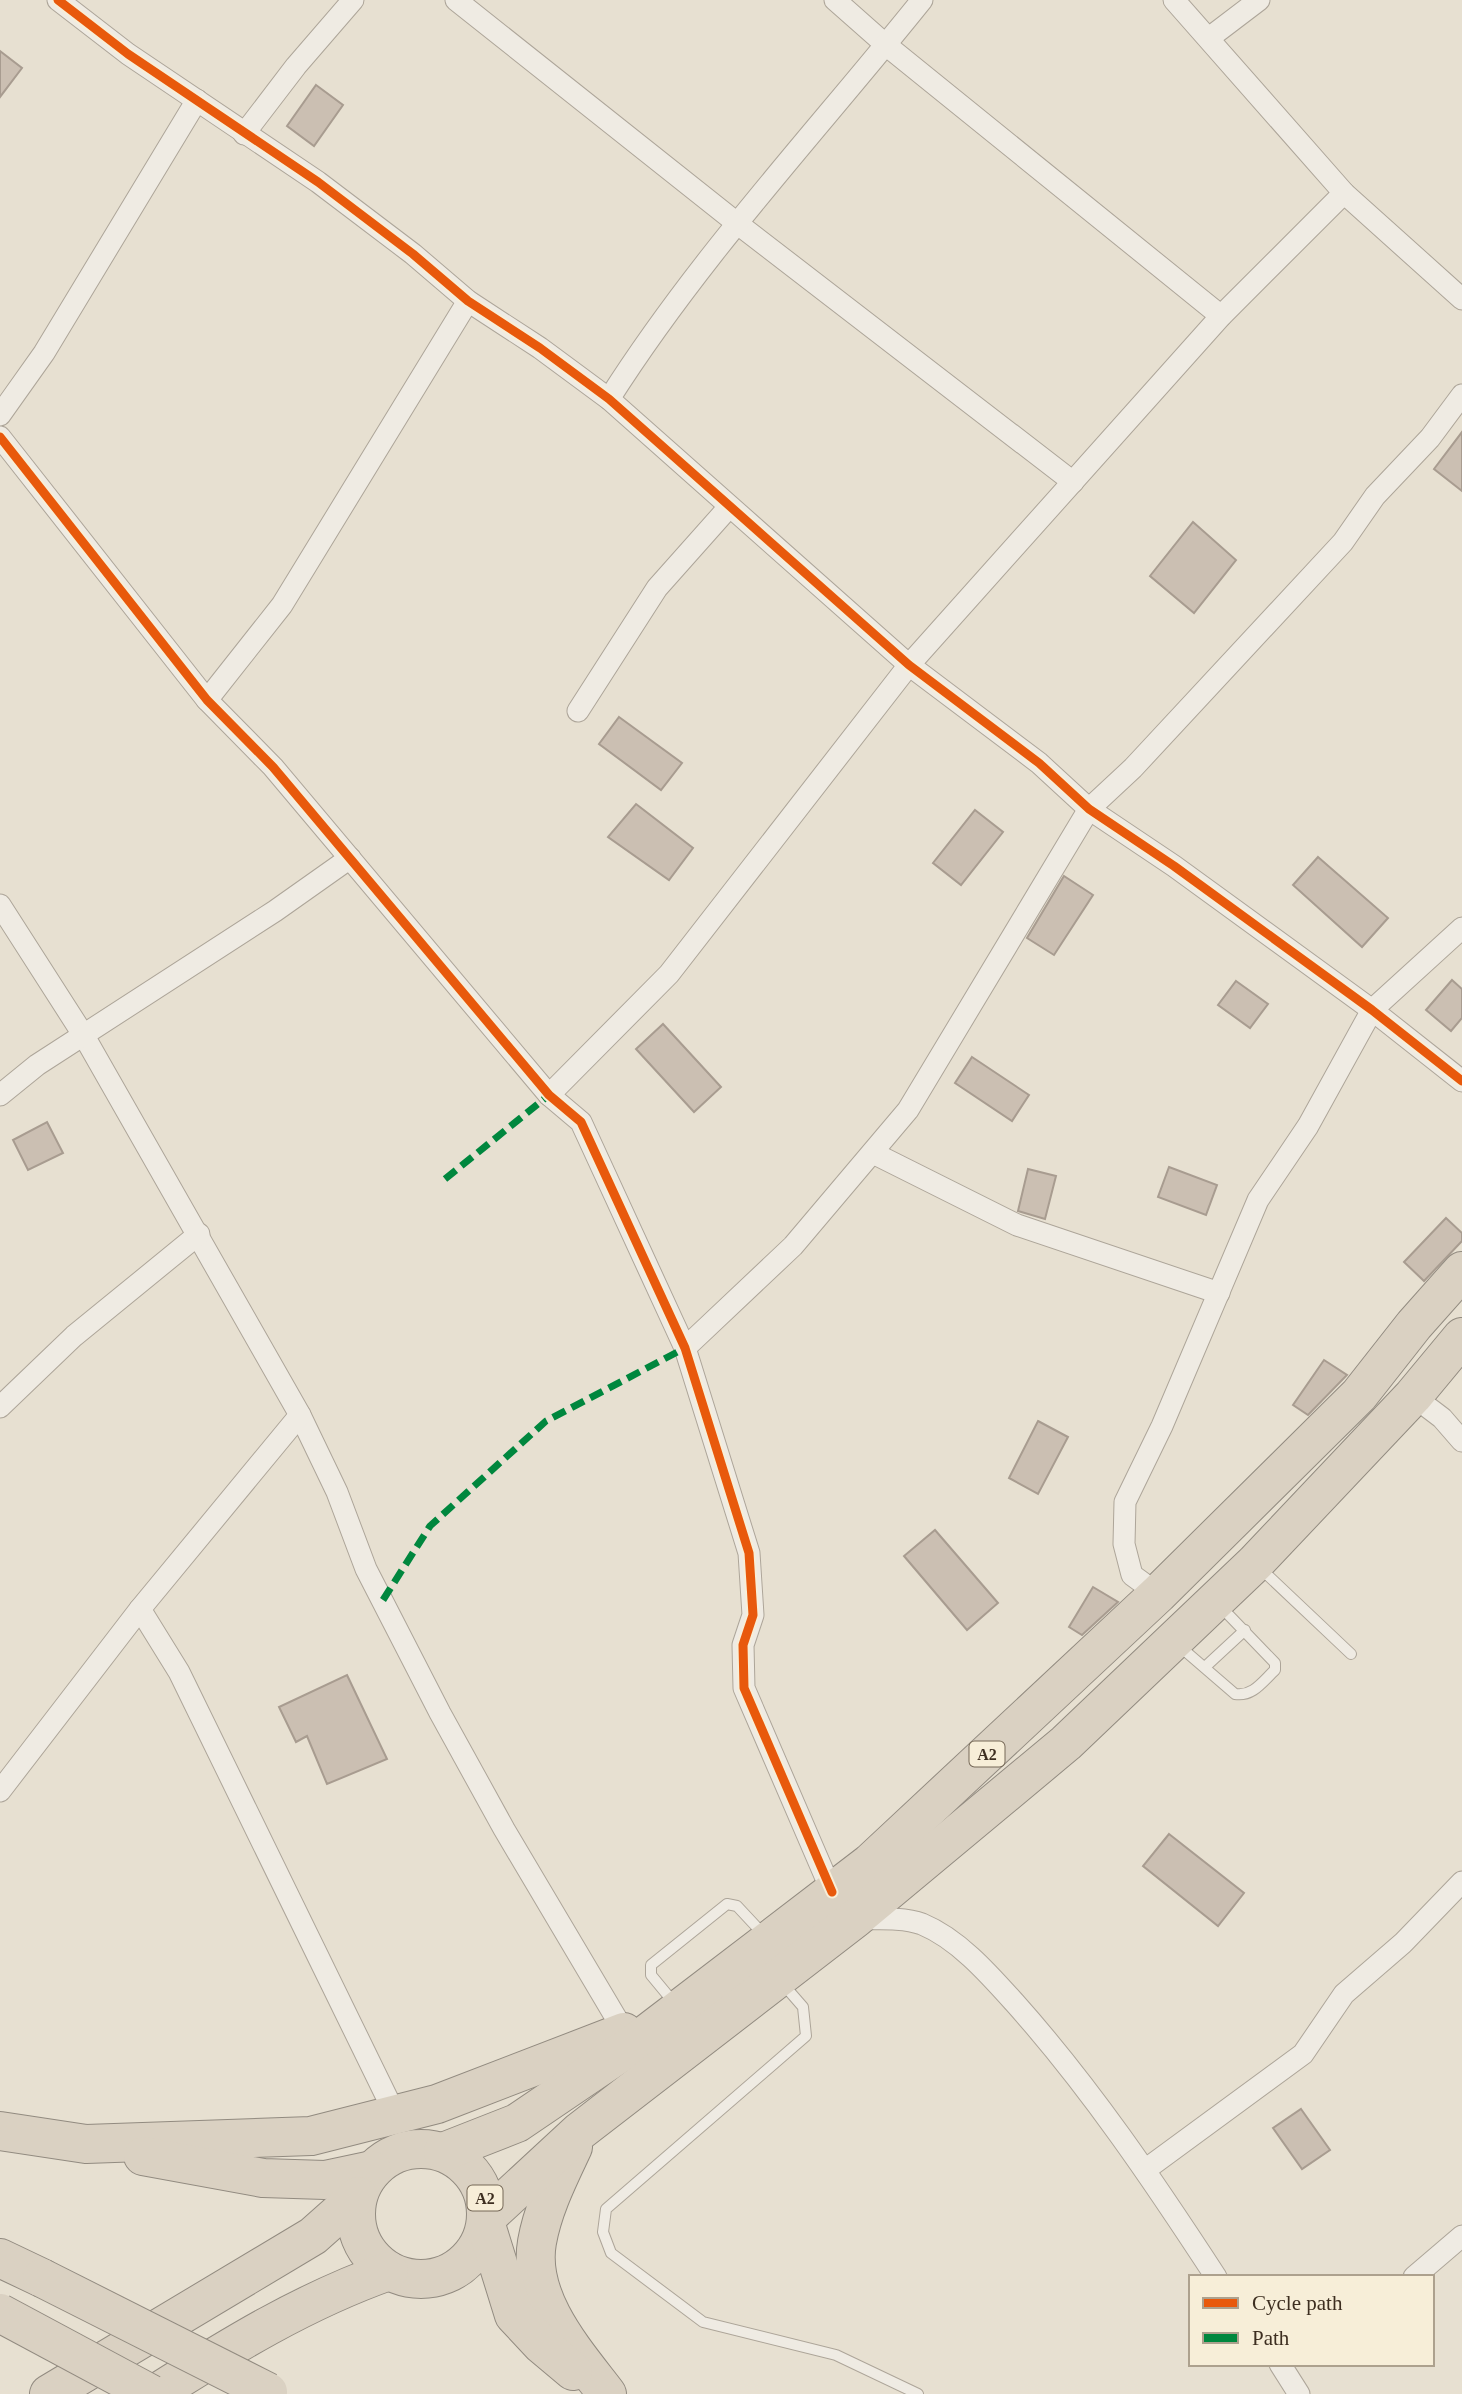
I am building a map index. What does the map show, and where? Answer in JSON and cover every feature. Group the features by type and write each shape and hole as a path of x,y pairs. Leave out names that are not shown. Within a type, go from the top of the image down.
{"highway":[{"name":"A2","path":"389,2271 405,2278 423,2279 449,2272 471,2257 486,2221 580,2131 779,1979 844,1905 870,1863 1158,1594 1359,1395 1414,1325 1462,1271"},
{"name":"A2","path":"676,2011 769,1941 844,1905 1066,1743 1255,1563 1413,1396 1462,1337"},
{"path":"49,2394 313,2236 384,2160 405,2151 428,2149 443,2152 517,2123 628,2039 676,2011"},
{"path":"86,2144 311,2136 437,2104 628,2039"},
{"path":"0,2131 86,2144 263,2178 365,2183"},
{"path":"580,2131 551,2195 537,2242 536,2262 540,2284 561,2332 605,2394"},
{"name":"A2","path":"443,2152 462,2162 476,2178 484,2197 486,2221"},
{"path":"365,2183 355,2213 360,2238 375,2260 389,2271"},
{"path":"486,2221 514,2315 541,2345 605,2394"},
{"path":"0,2258 270,2393"},
{"path":"0,2313 153,2394 230,2347 334,2290 389,2271"}],"street":[{"path":"58,0 244,134 318,182 468,301 609,399 909,665 1039,763 1089,809 1174,866 1373,1010 1462,1081"},
{"path":"244,134 296,66 353,0"},
{"path":"456,0 738,224 1073,482"},
{"path":"835,0 886,45 1221,316"},
{"path":"609,399 638,353 738,224 922,0"},
{"path":"1174,0 1344,193 1462,299"},
{"path":"1209,38 1259,0"},
{"path":"0,415 44,353 197,100"},
{"path":"549,1095 669,974 909,665 1221,316 1344,193"},
{"path":"206,701 282,605 468,301"},
{"path":"685,1348 793,1246 908,1110 1089,809 1133,768 1343,542 1375,496 1430,438 1462,395"},
{"path":"0,437 206,701 273,767 549,1095 581,1122 685,1348 749,1553 753,1615 743,1645 744,1688 844,1905 919,1923 944,1936 976,1963 1053,2045 1145,2169 1215,2275"},
{"path":"578,711 657,589 729,507"},
{"path":"0,1095 37,1065 350,858"},
{"path":"0,905 84,1036 300,1415 337,1492 366,1569 440,1713 504,1829 628,2039"},
{"path":"1158,1594 1132,1575 1124,1544 1125,1502 1162,1426 1258,1200 1308,1126 1373,1010 1462,928"},
{"path":"873,1153 1017,1225 1219,1293"},
{"path":"0,1407 75,1335 199,1234"},
{"path":"1413,1396 1442,1418 1462,1441"},
{"path":"0,1791 141,1609 300,1415"},
{"path":"141,1609 179,1672 396,2116"},
{"path":"1145,2169 1303,2054 1344,1994 1403,1943 1462,1882"},
{"path":"1416,2275 1462,2236"},
{"path":"1286,2366 1299,2394"}],"lane":[{"path":"1255,1563 1351,1654"},
{"path":"1174,1641 1235,1694 1245,1695 1255,1690 1275,1670 1275,1663 1216,1602"},
{"path":"1205,1667 1245,1630"},
{"path":"676,2011 651,1975 651,1965 727,1904 737,1906 769,1941"},
{"path":"779,1979 803,2007 806,2036 606,2208 603,2232 611,2253 703,2322 836,2355 918,2394"}],"building":[{"path":"0,51 22,68 0,97"},
{"path":"316,85 343,105 314,146 287,126"},
{"path":"1462,432 1462,491 1434,469"},
{"path":"1193,522 1236,560 1194,613 1150,576"},
{"path":"619,717 682,763 661,790 599,744"},
{"path":"636,804 693,848 669,880 608,837"},
{"path":"975,810 1003,832 961,885 933,863"},
{"path":"1318,857 1388,918 1362,947 1293,885"},
{"path":"1064,876 1093,895 1054,955 1027,938"},
{"path":"1452,980 1462,989 1462,1018 1451,1031 1426,1010"},
{"path":"1236,981 1268,1004 1250,1028 1218,1005"},
{"path":"663,1024 721,1087 694,1112 636,1049"},
{"path":"972,1057 1029,1095 1012,1121 955,1083"},
{"path":"47,1122 63,1153 28,1170 13,1140"},
{"path":"1169,1167 1217,1185 1206,1215 1158,1197"},
{"path":"1028,1169 1056,1176 1045,1219 1018,1211"},
{"path":"1446,1218 1462,1233 1462,1241 1424,1281 1404,1262"},
{"path":"1324,1360 1347,1375 1308,1415 1293,1405"},
{"path":"1038,1421 1068,1437 1038,1494 1009,1478"},
{"path":"935,1530 998,1603 967,1630 904,1556"},
{"path":"1093,1587 1118,1602 1082,1635 1069,1627"},
{"path":"347,1675 387,1759 327,1784 307,1736 296,1742 279,1707"},
{"path":"1169,1834 1244,1893 1218,1926 1143,1866"},
{"path":"1301,2109 1330,2150 1302,2169 1273,2128"}],"marked path":[{"path":"445,1179 549,1095"},
{"path":"383,1600 430,1526 546,1421 685,1348"}],"cycle path":[{"path":"58,0 128,54 318,182 413,254 468,301 540,348 609,399 909,665 1039,763 1089,809 1174,866 1372,1010 1462,1081"},
{"path":"0,437 207,700 273,767 549,1095 581,1122 685,1348 749,1553 753,1615 743,1645 744,1688 832,1892"}]}
